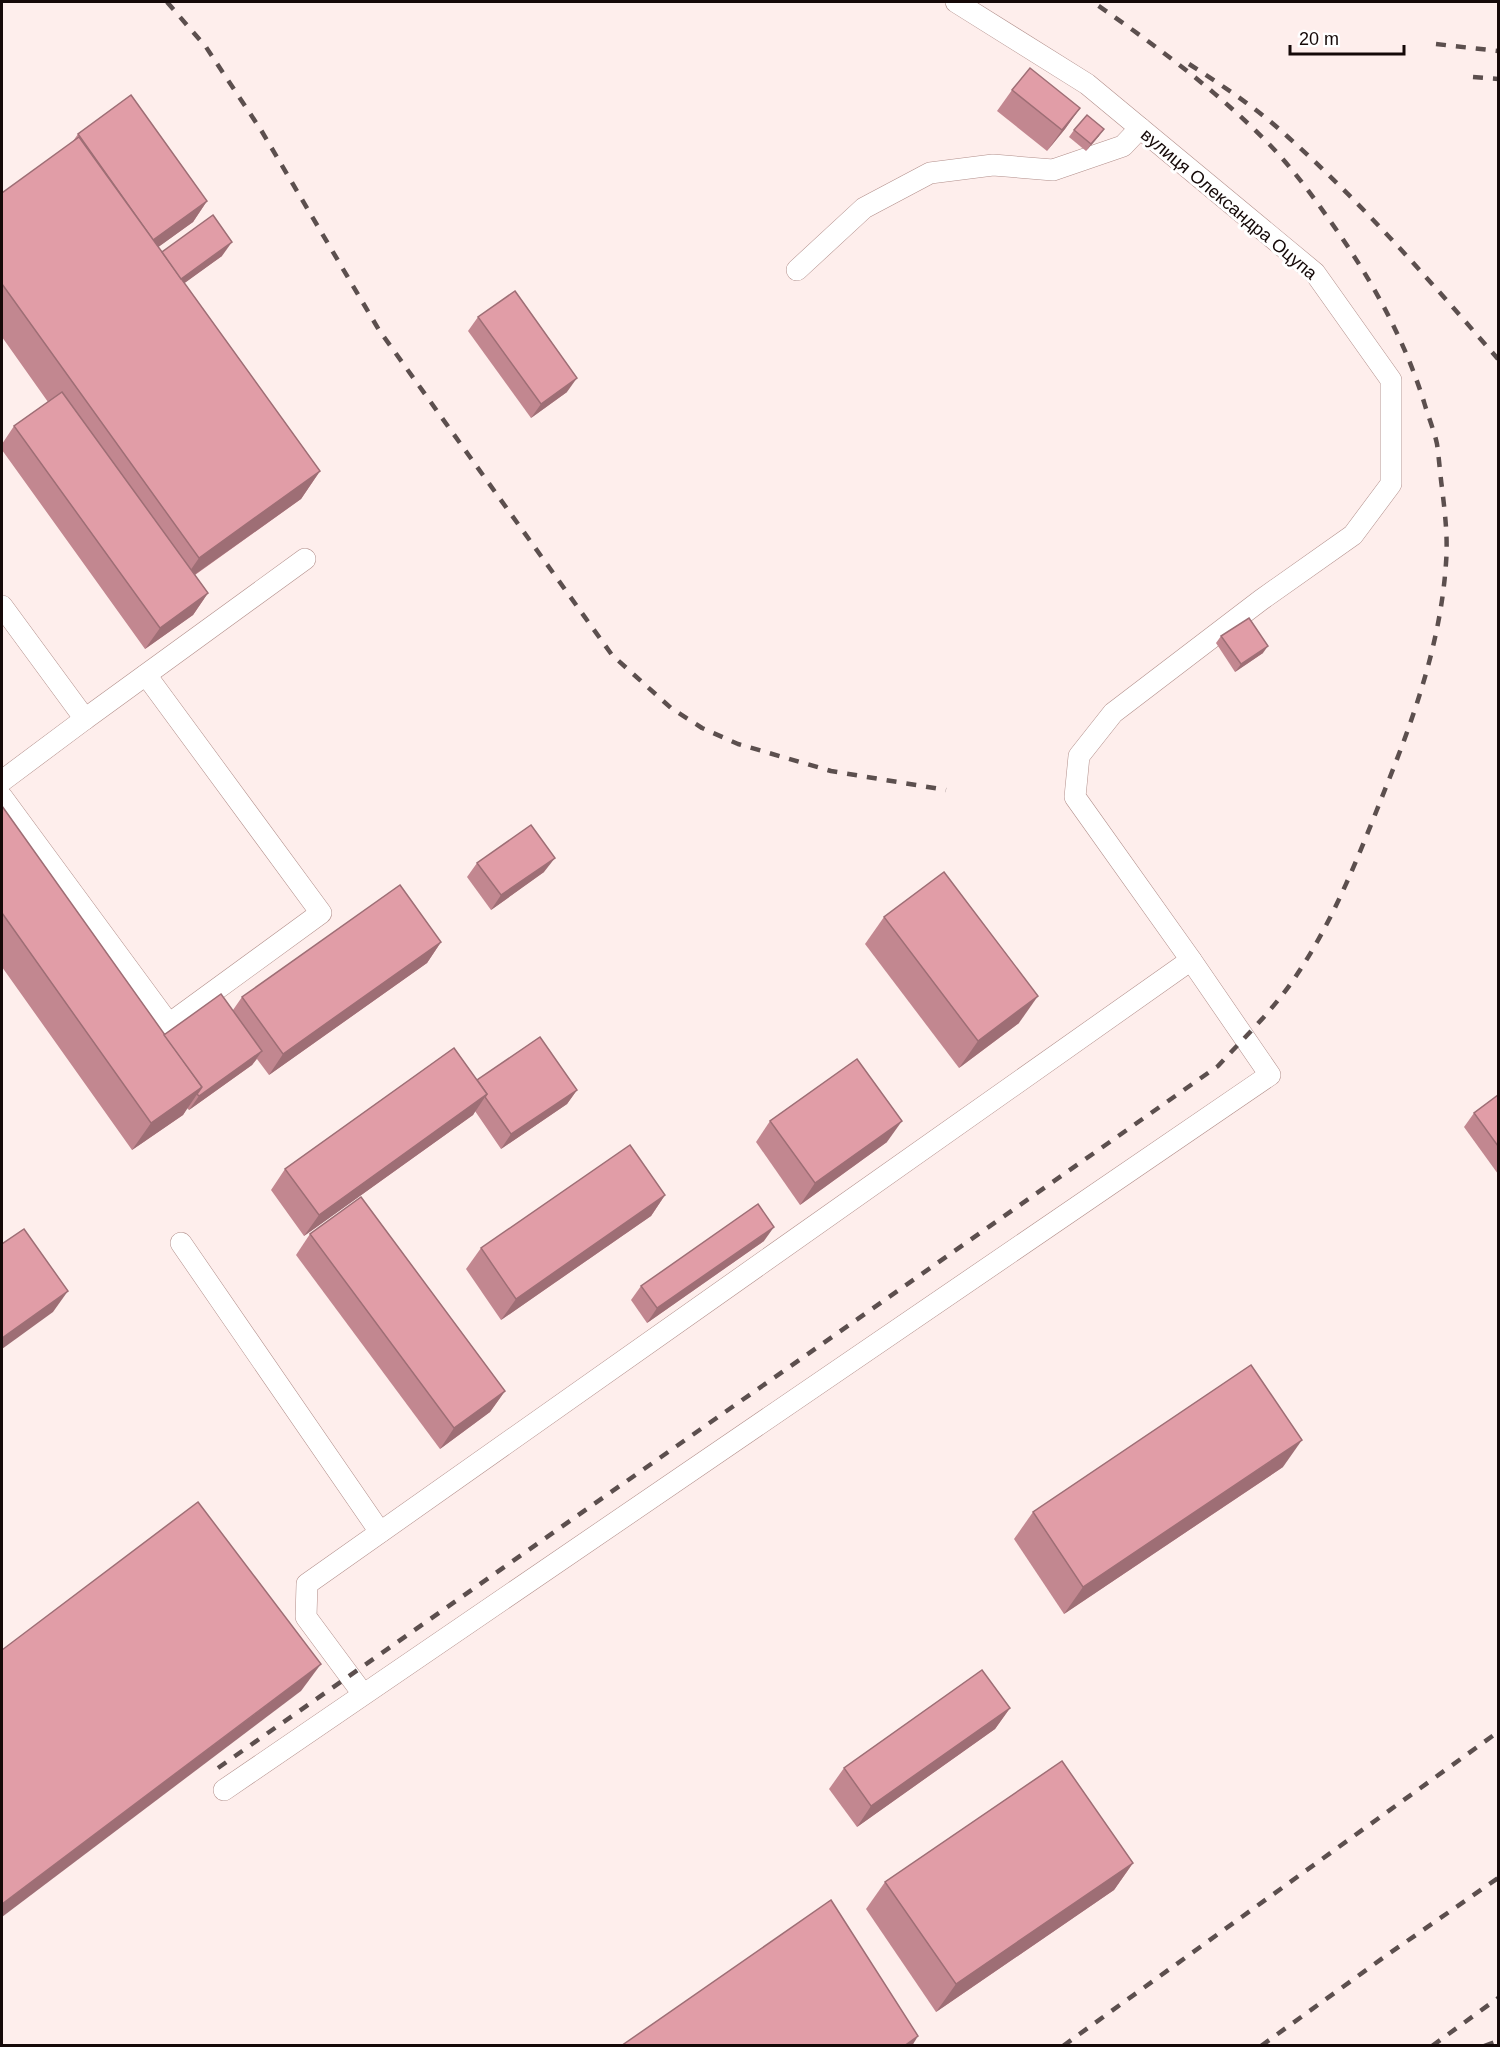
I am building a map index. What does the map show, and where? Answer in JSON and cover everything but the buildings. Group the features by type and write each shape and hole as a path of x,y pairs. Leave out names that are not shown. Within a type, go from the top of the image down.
{"lane":[{"name":"вулиця Олександра Оцупа","path":"363,1695 1270,1076 1191,960 1074,797 1079,756 1113,713 1261,600 1353,535 1392,483 1391,380 1315,273 1087,84 956,2"},
{"path":"797,270 864,208 930,173 993,165 1053,170 1124,146 1140,128"},
{"path":"2,781 305,559"},
{"path":"2,606 85,719"},
{"path":"2,797 169,1024 321,913 146,675"},
{"path":"224,1790 363,1695 306,1617 308,1584 1191,960"},
{"path":"181,1243 380,1532"}],"railway":[{"path":"167,2 206,47 261,130 379,330 612,655 671,708 702,728 738,744 831,771 946,790"},
{"path":"218,1768 1218,1066 1259,1022 1296,976 1336,906 1398,756 1426,675 1439,619 1447,554 1436,439 1416,377 1384,306 1343,240 1300,180 1269,144 1228,105 1162,52 1093,2"},
{"path":"1436,44 1498,51"},
{"path":"1189,64 1265,117 1316,163 1396,245 1498,359"},
{"path":"1473,77 1498,79"},
{"path":"1063,2046 1498,1732"},
{"path":"1261,2046 1498,1878"},
{"path":"1432,2046 1498,1998"},
{"path":"1484,2046 1498,2041"}]}
